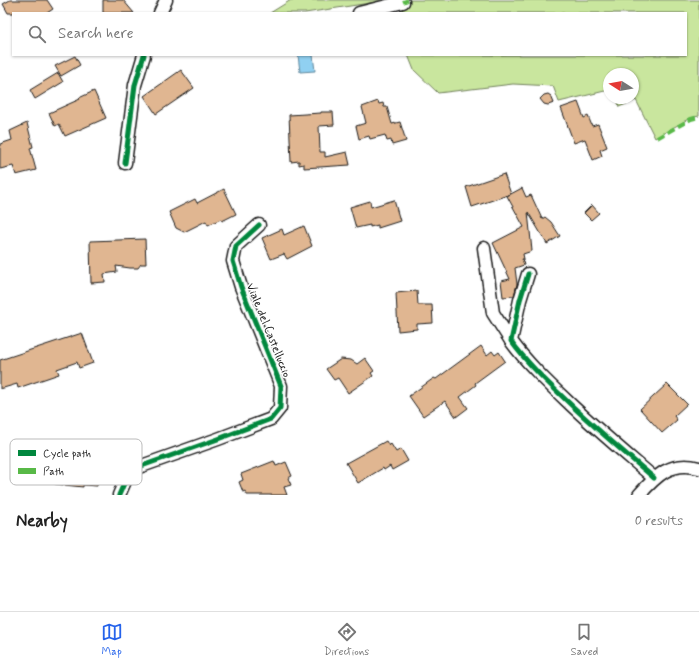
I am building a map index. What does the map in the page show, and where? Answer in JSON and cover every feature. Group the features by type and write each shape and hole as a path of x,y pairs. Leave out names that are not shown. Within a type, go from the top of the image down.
{"street":[{"path":"160,12 166,0"},
{"path":"363,12 403,2"},
{"path":"125,163 135,85 146,56"},
{"name":"Viale del Castelluccio","path":"142,466 271,419 280,408 281,386 241,287 233,261 236,246 260,225"},
{"path":"484,248 493,314 511,341 542,377 598,431 654,478"},
{"path":"511,341 520,300 528,274"},
{"path":"639,495 654,478 671,469 682,465 699,468"},
{"name":"Viale del Castelluccio","path":"119,495 123,485"}],"green space":[{"path":"291,0 389,0 311,12 272,12"},
{"path":"402,0 699,0 699,116 690,118 655,138 638,104 639,68 603,68 603,91 559,102 553,86 513,84 438,93 414,70 408,56 687,56 687,12 402,12"},
{"path":"618,104 626,104 619,107"}],"water":[{"path":"298,56 313,56 315,71 300,72"}],"building":[{"path":"10,0 47,0 53,9 48,12 8,13 3,4"},
{"path":"103,0 123,0 133,12 103,12"},
{"path":"75,56 80,65 61,76 55,66"},
{"path":"181,70 194,88 156,114 144,96"},
{"path":"58,73 63,82 35,99 30,90"},
{"path":"94,91 106,118 65,136 59,124 55,126 49,113"},
{"path":"548,94 551,96 554,103 548,105 544,104 540,99 544,95"},
{"path":"378,101 379,104 383,103 384,107 387,107 392,124 400,122 406,141 392,145 391,140 387,141 385,135 370,139 369,136 359,139 356,126 366,123 362,107"},
{"path":"578,102 584,118 588,116 592,126 598,124 607,147 600,150 602,156 593,160 585,139 574,143 561,108"},
{"path":"333,112 334,125 319,126 320,152 325,152 325,157 347,152 350,165 304,168 304,164 299,165 299,161 291,162 289,115"},
{"path":"27,123 33,147 30,148 36,170 16,175 13,166 0,169 0,144 12,140 10,131"},
{"path":"504,174 511,194 472,207 466,187"},
{"path":"522,188 526,197 531,195 542,219 545,217 551,222 560,236 547,244 528,212 532,251 523,254 524,259 522,259 524,265 515,268 517,284 514,296 503,297 501,281 510,279 493,243 524,227 507,196"},
{"path":"224,189 236,214 222,221 221,219 208,225 206,221 184,232 176,228 169,212 195,199 197,203"},
{"path":"394,200 400,221 378,228 378,225 370,227 370,225 356,228 350,207 370,201 371,207"},
{"path":"592,205 599,213 591,220 584,213"},
{"path":"304,226 312,246 287,259 284,254 271,259 262,238 282,229 284,235"},
{"path":"145,239 146,264 141,264 138,268 116,266 117,272 104,274 105,282 91,283 90,241"},
{"path":"417,291 418,305 432,305 433,323 417,324 417,329 398,331 396,293"},
{"path":"82,333 93,363 79,368 77,362 57,369 59,374 18,388 17,384 0,389 0,360"},
{"path":"481,346 487,355 492,351 495,355 499,352 505,361 475,383 476,385 460,397 468,408 456,417 445,401 423,416 409,396 434,378 436,379"},
{"path":"365,358 374,371 371,373 373,376 348,393 338,378 334,380 326,369 341,359 351,360 357,364"},
{"path":"667,384 687,404 674,416 677,420 662,433 640,409"},
{"path":"386,441 389,446 391,444 396,452 401,449 408,461 392,470 390,466 384,470 383,468 358,483 346,463"},
{"path":"274,461 276,466 286,462 292,476 288,478 291,485 284,487 287,495 247,495 245,491 243,492 239,482 243,480 241,474"},
{"path":"64,485 83,485 83,487"}],"marked path":[{"path":"403,2 408,0"},
{"path":"657,138 691,119 699,117"}],"cycle path":[{"path":"125,163 135,85 144,56"},
{"path":"142,466 271,419 280,408 281,386 241,287 233,261 236,246 259,225"},
{"path":"528,274 520,300 511,341 530,365 560,394 599,431 654,478"},
{"path":"119,495 123,485"}]}
